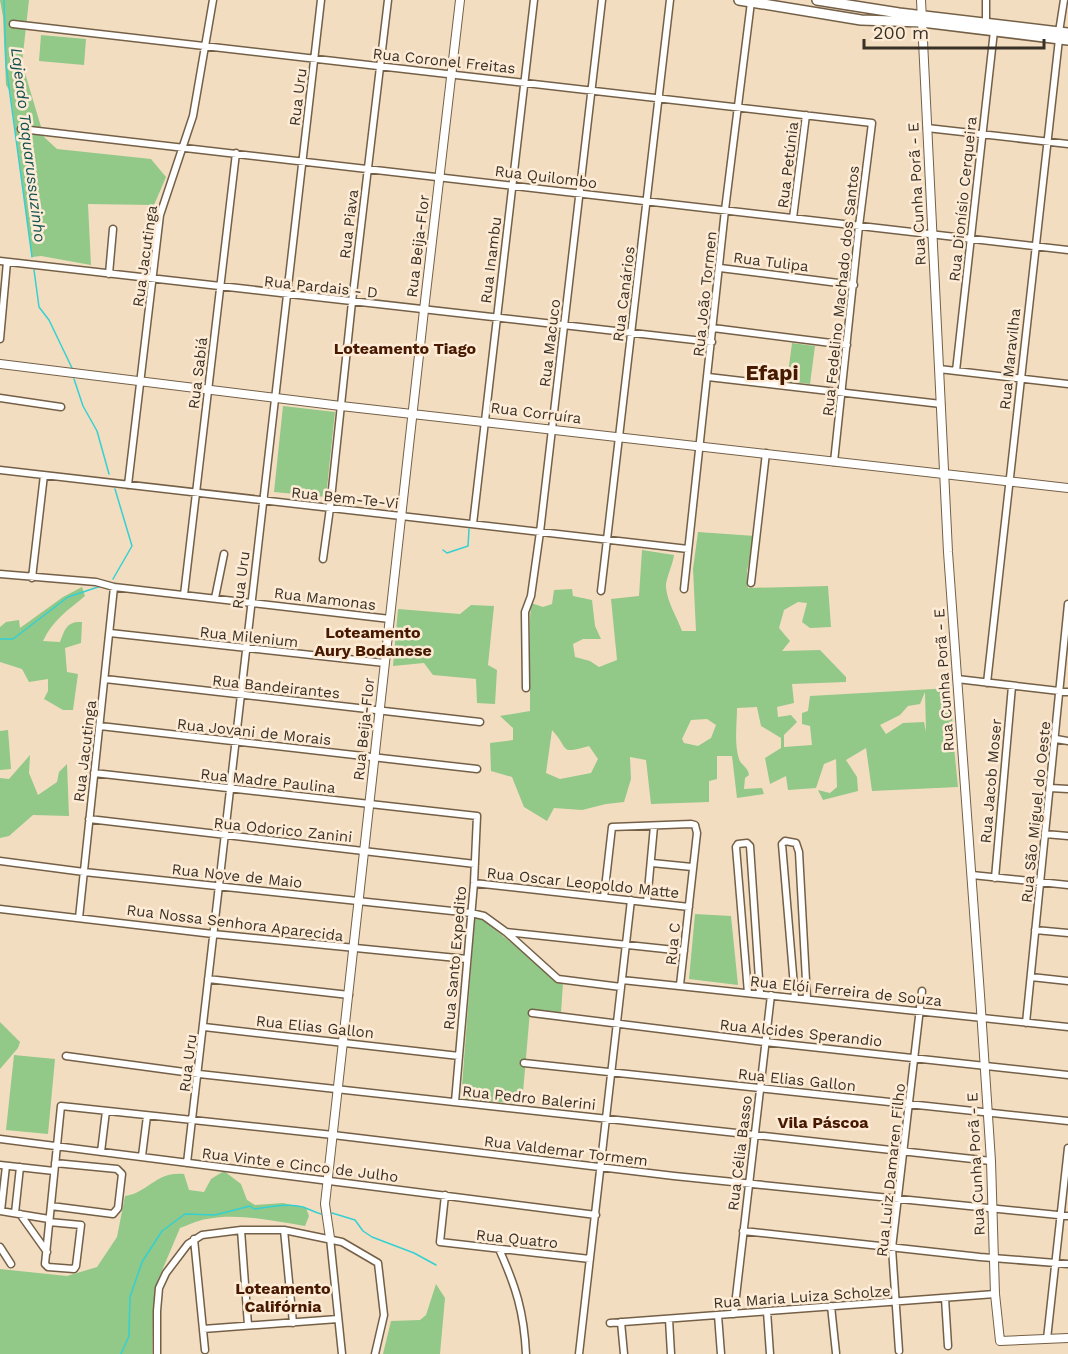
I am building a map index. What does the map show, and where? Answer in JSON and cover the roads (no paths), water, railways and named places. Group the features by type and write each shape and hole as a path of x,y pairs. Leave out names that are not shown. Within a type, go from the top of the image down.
{"main road":[{"path":"739,0 861,20 922,19 986,24 1064,36"},
{"path":"814,13 813,6 817,0 994,31 1064,36"},
{"path":"861,20 866,14 864,7"}],"street":[{"name":"Rua Jacutinga","path":"128,485 160,214 194,116 213,0"},
{"name":"Rua Uru","path":"187,1163 321,0"},
{"name":"Rua Piava","path":"323,559 388,0"},
{"name":"Rua Beija-Flor","path":"342,1354 325,1204 460,0"},
{"name":"Rua Inambu","path":"473,524 534,0"},
{"name":"Rua Macuco","path":"526,688 525,612 531,596 540,532 602,0"},
{"name":"Rua Canários","path":"601,591 669,0"},
{"name":"Rua Cunha Porã - E","path":"921,0 944,475 988,1113 995,1294 1000,1341 1047,1339"},
{"path":"986,0 986,24"},
{"name":"Rua Maravilha","path":"987,683 1035,246 1064,36 1064,0"},
{"name":"Rua João Tormen","path":"684,589 725,210 751,2"},
{"name":"Rua Coronel Freitas","path":"13,24 872,123"},
{"name":"Rua Dionísio Cerqueira","path":"956,371 994,31"},
{"name":"Rua Petúnia","path":"793,218 807,115"},
{"name":"Rua Fedelino Machado dos Santos","path":"834,462 872,123"},
{"path":"927,128 1068,144"},
{"name":"Rua Quilombo","path":"21,129 1068,250"},
{"name":"Rua Sabiá","path":"184,595 236,153"},
{"path":"109,274 113,229"},
{"path":"0,339 3,262"},
{"name":"Rua Pardais - D","path":"3,262 712,342"},
{"name":"Rua Tulipa","path":"720,268 854,285"},
{"path":"713,328 847,345"},
{"name":"Rua Corruíra","path":"0,364 341,406 1068,489"},
{"path":"939,369 1068,384"},
{"path":"708,377 940,404"},
{"path":"0,398 61,407"},
{"path":"750,583 766,453"},
{"name":"Rua Bem-Te-Vi","path":"0,470 688,549"},
{"path":"32,578 44,475"},
{"path":"215,598 224,554"},
{"name":"Rua Mamonas","path":"0,574 96,582 114,587 390,619"},
{"name":"Rua Jacutinga","path":"79,918 114,587"},
{"name":"Rua São Miguel do Oeste","path":"1026,1023 1050,788 1064,692 1068,604"},
{"name":"Rua Milenium","path":"110,633 385,663"},
{"name":"Rua Bandeirantes","path":"105,679 480,722"},
{"path":"957,679 1064,692"},
{"name":"Rua Jacob Moser","path":"994,878 1012,686"},
{"name":"Rua Jovani de Morais","path":"100,726 477,769"},
{"path":"1056,740 1068,741"},
{"name":"Rua Madre Paulina","path":"94,773 477,816"},
{"path":"1050,788 1068,789"},
{"name":"Rua Santo Expedito","path":"455,1102 474,883 477,816"},
{"name":"Rua Odorico Zanini","path":"89,819 475,864"},
{"name":"Rua C","path":"654,826 691,824 695,825 697,833 681,985"},
{"path":"604,897 612,827 654,826 647,902"},
{"path":"1046,834 1068,836"},
{"path":"795,998 784,878 782,844 785,841 796,843 799,852 807,999"},
{"path":"748,993 736,847 743,843 750,846 760,994"},
{"name":"Rua Nove de Maio","path":"0,861 471,913"},
{"path":"652,863 692,867"},
{"path":"972,875 1068,885"},
{"name":"Rua Oscar Leopoldo Matte","path":"474,883 689,907"},
{"path":"579,1354 631,900"},
{"name":"Rua Nossa Senhora Aparecida","path":"0,909 213,934 467,959"},
{"name":"Rua Elói Ferreira de Souza","path":"471,913 484,916 506,932 558,979 681,985 1068,1027"},
{"path":"1035,930 1068,933"},
{"path":"506,932 684,951"},
{"path":"1030,977 1068,981"},
{"path":"208,979 349,995"},
{"name":"Rua Luiz Damaren Filho","path":"899,1351 892,1248 922,991"},
{"name":"Rua Célia Basso","path":"734,1314 771,995"},
{"name":"Rua Alcides Sperandio","path":"532,1013 765,1042 1068,1075"},
{"name":"Rua Elias Gallon","path":"204,1027 459,1056"},
{"name":"Rua Pedro Balerini","path":"66,1056 199,1074 990,1161"},
{"name":"Rua Elias Gallon","path":"524,1062 1068,1121"},
{"name":"Rua Valdemar Tormem","path":"56,1147 61,1106 193,1119 898,1200 1064,1216"},
{"path":"101,1152 106,1111"},
{"path":"142,1156 147,1116"},
{"name":"Rua Vinte e Cinco de Julho","path":"0,1139 596,1215"},
{"path":"54,1171 3,1165 0,1211 49,1220 81,1225 76,1266 70,1269 48,1267 45,1264 49,1220 51,1206 55,1163 56,1147"},
{"path":"1068,1148 1064,1216 1047,1339 1068,1338"},
{"path":"51,1206 114,1214 122,1174 117,1169 55,1163"},
{"path":"20,1167 17,1214 46,1252"},
{"name":"Rua Quatro","path":"445,1195 440,1242 590,1259"},
{"path":"157,1354 159,1288 166,1274 188,1244 202,1235 241,1230 284,1230 342,1242 378,1263 384,1315 375,1354"},
{"path":"241,1230 248,1325"},
{"path":"284,1230 293,1323"},
{"path":"743,1231 892,1248 1068,1264"},
{"path":"194,1239 204,1350"},
{"path":"0,1247 11,1264"},
{"path":"499,1249 515,1286 523,1321 526,1354"},
{"name":"Rua Maria Luiza Scholze","path":"610,1323 995,1294"},
{"path":"945,1298 948,1346"},
{"path":"831,1306 836,1353"},
{"path":"767,1311 770,1354"},
{"path":"718,1315 720,1354"},
{"path":"203,1329 338,1319"},
{"path":"669,1319 671,1354"},
{"path":"621,1322 624,1354"}],"waterway":[{"name":"Lajeado Taquarussuzinho","path":"4,0 6,65 32,257"},
{"name":"Lajeado Taquarussuzinho","path":"34,270 39,307 49,320 72,368"},
{"name":"Lajeado Taquarussuzinho","path":"74,379 83,406 97,431 109,474"},
{"name":"Lajeado Taquarussuzinho","path":"113,579 132,546 115,489"},
{"path":"443,550 447,553 468,546 469,529"},
{"name":"Lajeado Taquarussuzinho","path":"0,639 13,639 68,597 101,586"},
{"path":"121,1354 129,1336 130,1297 142,1262 162,1231 185,1214 215,1215 250,1206 254,1209 291,1205 321,1214"},
{"path":"332,1213 355,1220 363,1231 372,1237 414,1253 436,1265"}],"district":[{"name":"Loteamento Tiago","path":"405,348"},
{"name":"Efapi","path":"772,373"},
{"name":"Loteamento Aury Bodanese","path":"373,641"},
{"name":"Vila Páscoa","path":"823,1122"},
{"name":"Loteamento Califórnia","path":"283,1297"}]}
